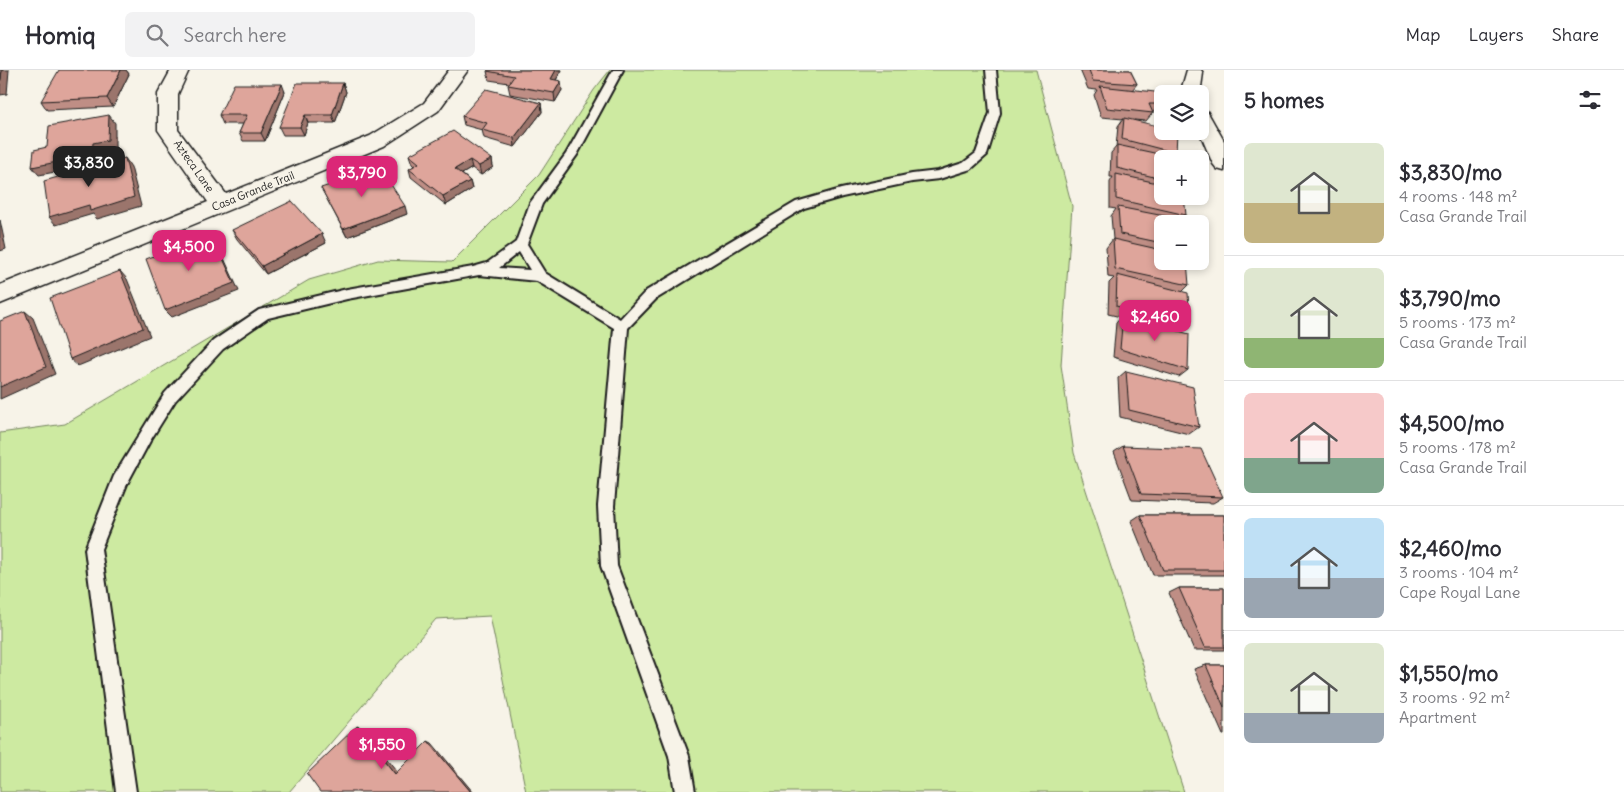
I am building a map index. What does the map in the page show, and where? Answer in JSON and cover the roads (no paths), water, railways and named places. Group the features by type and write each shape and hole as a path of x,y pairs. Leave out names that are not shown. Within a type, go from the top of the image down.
{"street":[{"name":"Azteca Lane","path":"180,70 168,94 168,130 221,204"},
{"name":"Casa Grande Trail","path":"0,295 377,141 431,107 459,70"},
{"path":"1192,85 1194,73"},
{"path":"1209,130 1224,164"}],"lane":[{"path":"126,792 93,549 120,481 144,436 170,397 218,345 264,314 347,294 492,266 521,244 536,203 571,155 618,70"},
{"path":"685,792 679,756 609,566 606,506 620,326 651,295 800,205 850,191 939,174 967,166 981,155 994,113 991,70"},
{"path":"521,244 540,276"},
{"path":"478,270 540,276 620,326"}]}
